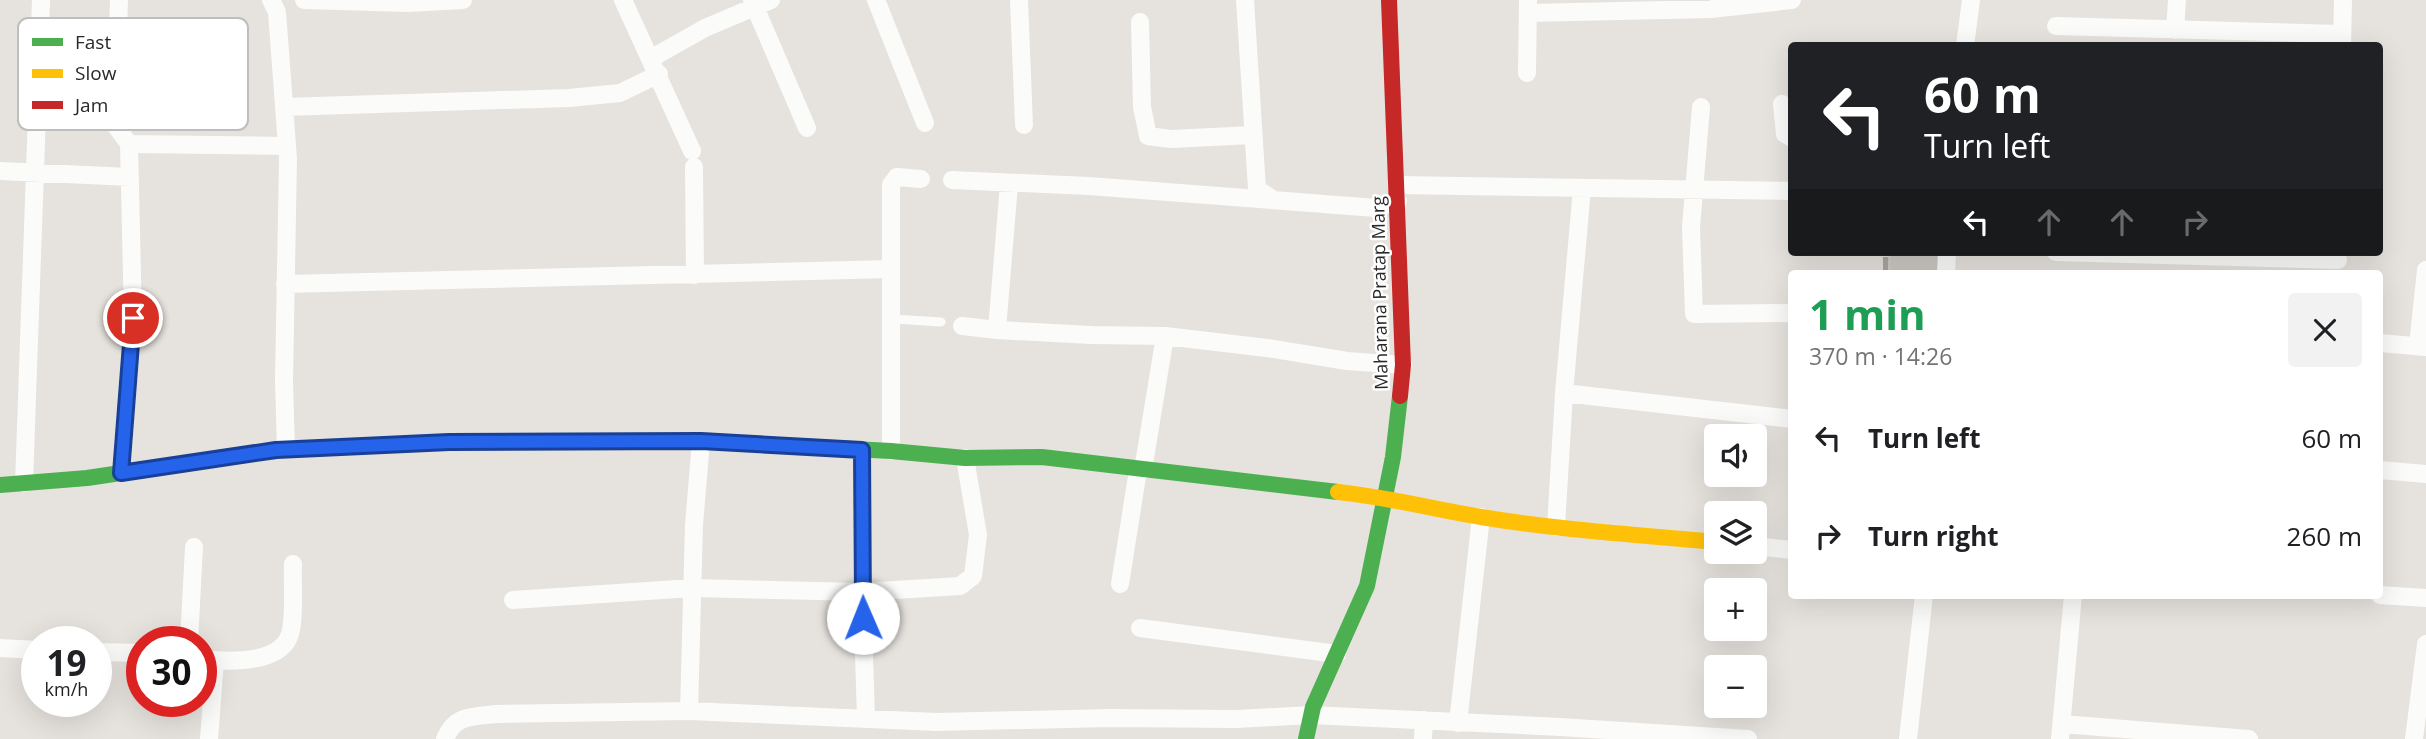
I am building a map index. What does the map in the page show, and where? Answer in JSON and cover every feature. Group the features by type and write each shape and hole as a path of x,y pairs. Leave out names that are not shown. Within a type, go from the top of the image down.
{"street":[{"path":"40,18 41,0"},
{"path":"118,18 119,0"},
{"path":"271,0 277,12 287,146 284,381 286,449"},
{"path":"304,0 408,3 463,0"},
{"path":"623,0 655,66 693,159 695,275"},
{"path":"876,0 925,123"},
{"path":"1019,0 1024,125"},
{"path":"1245,0 1257,189 1274,200"},
{"name":"Maharana Pratap Marg","path":"1306,739 1311,715 1367,586 1393,457 1402,365 1389,0"},
{"path":"1527,73 1528,7 1711,9 1792,0"},
{"path":"1966,42 1971,0"},
{"path":"2175,30 2177,0"},
{"path":"2056,26 2175,30 2229,38 2342,40 2343,0"},
{"path":"284,107 569,98 620,93 705,28 760,2 807,128"},
{"path":"1140,22 1142,107 1148,136 1171,139 1252,135"},
{"path":"1782,104 1785,134 1788,136"},
{"path":"1701,107 1691,227 1694,314 1788,313"},
{"path":"24,483 37,130"},
{"path":"119,130 129,144 133,318 121,473"},
{"path":"129,144 287,146"},
{"path":"0,171 130,177"},
{"path":"891,451 891,185 897,177 920,179"},
{"path":"952,180 1089,186 1376,208 1397,193 1582,188 1788,191"},
{"path":"997,330 1009,184"},
{"path":"1556,527 1564,393 1582,188"},
{"path":"2112,256 2225,264 2337,262"},
{"path":"285,284 891,269"},
{"path":"2383,343 2422,346 2426,271"},
{"path":"962,326 1091,335 1165,335 1347,361 1402,365"},
{"path":"1120,584 1165,335"},
{"path":"1564,393 1788,419"},
{"path":"0,485 87,478 286,449 449,442 701,441 891,451 965,458 1042,457 1385,497 1481,517 1556,527 1704,541"},
{"path":"689,711 694,525 701,441"},
{"path":"862,450 862,592 866,719"},
{"path":"513,600 692,588 862,592 960,586 973,576 978,535 965,458"},
{"path":"2383,470 2426,474"},
{"path":"1458,723 1481,517"},
{"path":"190,626 194,547"},
{"path":"1767,547 1788,550"},
{"path":"217,660 263,657 284,647 291,631 293,564"},
{"path":"2383,594 2426,598"},
{"path":"1908,739 1924,599"},
{"path":"2073,599 2061,731 2249,739"},
{"path":"1140,628 1337,654"},
{"path":"2414,739 2426,644"},
{"path":"0,648 21,649"},
{"path":"445,739 451,726 465,718 496,714 689,711 936,722 1110,718 1237,719 1311,715 1424,720 1559,733 1748,739"},
{"path":"209,717 209,739"},
{"path":"1423,739 1424,720"}],"lane":[{"path":"893,319 942,322"}],"building":[{"path":"1890,256 1940,256 1940,270 1889,270"}],"traffic: fast":[{"path":"1306,739 1313,707 1367,586 1393,457 1400,396"},
{"path":"0,485 87,478 276,450 476,441"},
{"path":"717,442 891,451 965,458 1042,457 1338,492"}],"traffic: slow":[{"path":"1338,492 1510,522 1704,541"}],"traffic: jam":[{"path":"1389,0 1403,365 1400,396"},
{"path":"476,441 717,442"}],"route":[{"path":"133,318 121,473 276,450 449,442 701,441 862,450 863,618"}]}
